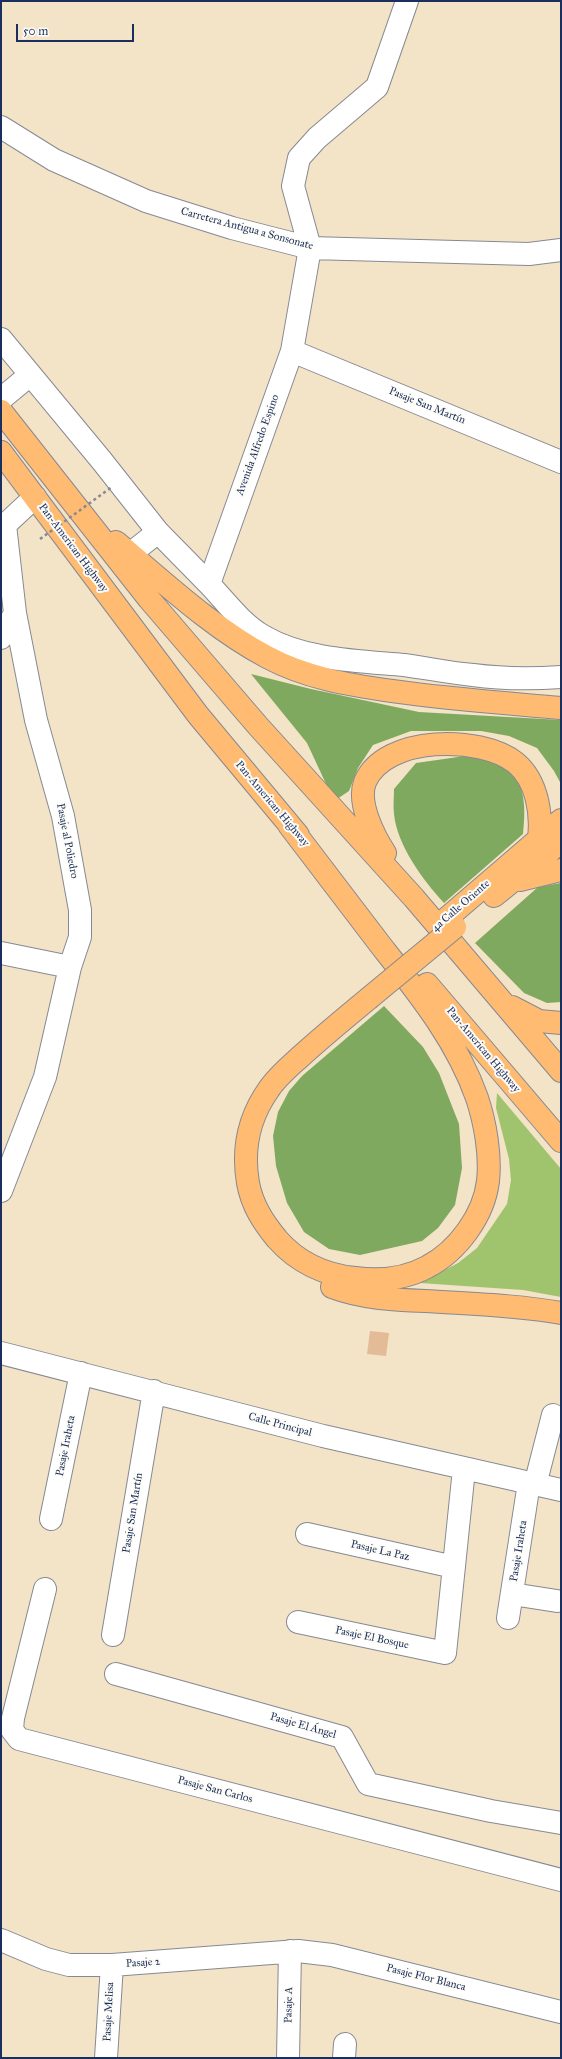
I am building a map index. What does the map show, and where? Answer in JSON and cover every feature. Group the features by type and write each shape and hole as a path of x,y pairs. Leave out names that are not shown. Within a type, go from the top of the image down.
{"highway":[{"path":"1,411 150,600 258,726 414,898 561,1071"},
{"name":"Pan-American Highway","path":"1,452 198,714 289,825 561,1141"},
{"path":"81,514 234,638 268,658 291,668 329,680 367,687 478,701 561,708"},
{"path":"414,898 380,846 370,826 364,797 365,783 372,771 398,752 432,745 468,746 502,756 516,763 526,775 539,804 542,820 539,838"},
{"name":"4a Calle Oriente","path":"364,995 451,922 539,838 561,820"},
{"path":"289,825 427,1005 453,1045 477,1099 484,1128 488,1156 488,1181 481,1207 469,1229 453,1248 428,1267 399,1277 380,1280 348,1278 328,1273 299,1259 282,1244 268,1228 256,1209 249,1187 245,1155 247,1137 255,1111 270,1086 364,995"},
{"name":"4a Calle Oriente","path":"451,922 510,884 561,842"},
{"path":"510,884 548,872 561,870"},
{"path":"461,953 508,1005 539,1021 561,1023"},
{"path":"364,995 280,1058 253,1089 242,1110 236,1133 234,1160 238,1193 245,1214 255,1232 267,1247 301,1273 342,1291 401,1300 534,1308 561,1313"}],"street":[{"path":"310,248 293,186 299,158 317,138 377,87 407,1"},
{"name":"Carretera Antigua a Sonsonate","path":"1,127 54,160 146,201 232,228 310,248 529,254 561,250"},
{"name":"Avenida Alfredo Espino","path":"209,584 292,351 310,248"},
{"path":"1,339 102,461 158,532 248,626 283,646 340,659 473,676 526,679 561,676"},
{"name":"Pasaje San Martín","path":"292,351 561,462"},
{"path":"1,399 30,375"},
{"name":"Pasaje al Poliedro","path":"1,1191 45,1077 70,967 80,937 80,910 63,816 36,720 15,613 3,523 35,496"},
{"path":"130,554 158,532"},
{"path":"1,638 15,613"},
{"path":"1,953 70,967"},
{"name":"Calle Principal","path":"1,1353 154,1391 323,1436 561,1490"},
{"name":"Pasaje Iraheta","path":"51,1520 81,1373"},
{"name":"Pasaje San Martín","path":"113,1635 154,1391"},
{"name":"Pasaje Iraheta","path":"508,1618 532,1484 553,1415"},
{"path":"454,1567 464,1469"},
{"name":"Pasaje La Paz","path":"307,1534 454,1567"},
{"name":"Pasaje El Bosque","path":"298,1622 446,1653 454,1567"},
{"name":"Pasaje San Carlos","path":"45,1589 13,1718 12,1730 19,1739 561,1880"},
{"path":"512,1594 557,1601"},
{"name":"Pasaje El Ángel","path":"116,1674 342,1737 368,1784 491,1811 561,1823"},
{"name":"Pasaje 2","path":"1,1940 46,1959 69,1964 112,1965 290,1951"},
{"name":"Pasaje Flor Blanca","path":"290,1951 332,1955 561,2012"},
{"name":"Pasaje A","path":"288,2058 290,1951"},
{"name":"Pasaje Melisa","path":"106,2058 112,1965"}],"path":[{"path":"40,539 112,487"}],"green space":[{"path":"251,674 311,689 419,712 561,720 561,784 554,771 537,748 509,736 481,731 411,731 373,745 358,768 349,791 334,801 307,743"},
{"path":"472,755 502,766 516,777 524,801 523,834 444,903 412,862 400,838 394,814 394,789 416,763"},
{"path":"561,883 561,1002 547,1003 524,993 475,943 538,887"},
{"path":"384,1006 423,1047 439,1073 459,1124 462,1168 455,1205 438,1228 422,1241 360,1255 329,1249 304,1232 287,1203 276,1166 273,1136 278,1112 289,1091 302,1076"},
{"path":"497,1093 561,1169 561,1297 523,1290 420,1283 458,1263 477,1248 507,1204 511,1180 509,1159 496,1108"}],"building":[{"path":"370,1331 389,1333 386,1356 367,1354"}]}
